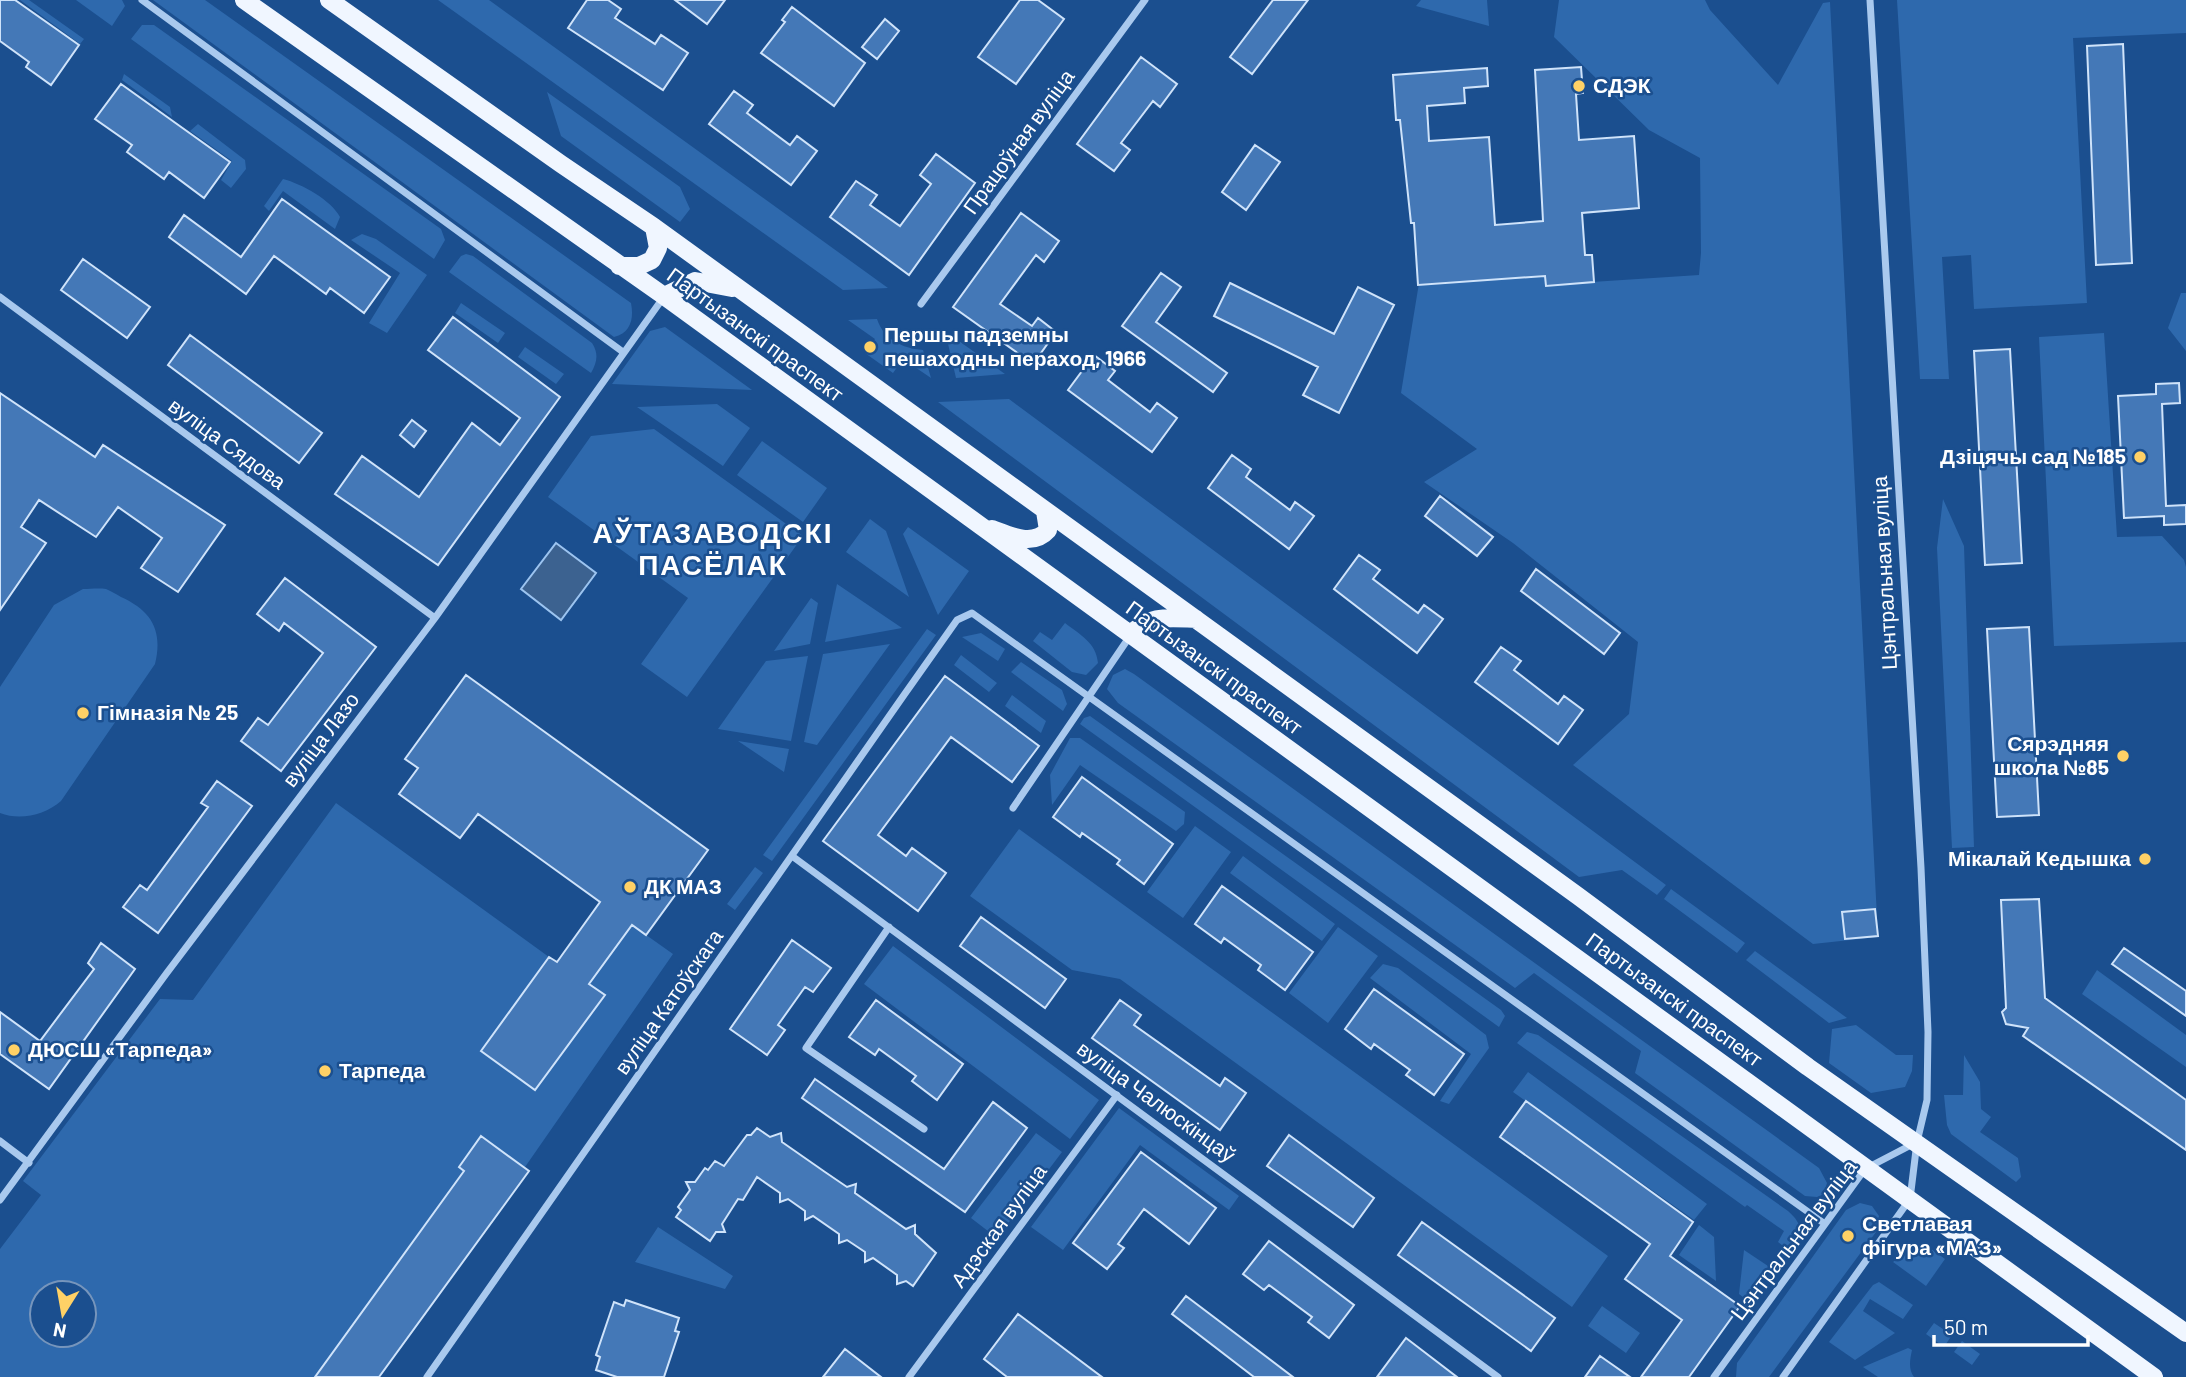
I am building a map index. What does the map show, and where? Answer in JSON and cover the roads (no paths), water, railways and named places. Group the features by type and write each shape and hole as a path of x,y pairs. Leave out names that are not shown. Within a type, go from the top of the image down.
{"main road":[{"name":"Партызанскі праспект","path":"244,0 664,296 2154,1377"},
{"name":"Партызанскі праспект","path":"330,0 561,164 654,226 1578,896 1808,1067 2186,1333"},
{"path":"619,266 639,266 652,260 658,248 654,226"},
{"path":"664,296 695,281 742,290"},
{"path":"973,522 1030,540 1042,537 1048,530 1045,511"},
{"path":"1131,635 1138,625 1148,621 1167,618 1196,620"}],"street":[{"path":"142,0 623,352"},
{"name":"Працоўная вуліца","path":"921,304 1145,0"},
{"name":"Цэнтральная вуліца","path":"1783,1377 1910,1199 1917,1142 1927,1100 1927,1018 1921,868 1870,0"},
{"name":"вуліца Лазо","path":"0,1200 166,974 435,618 664,296"},
{"name":"вуліца Сядова","path":"0,297 435,618"},
{"name":"вуліца Катоўскага","path":"427,1377 957,621 972,613 1089,696"},
{"path":"1013,808 1131,635"},
{"path":"1089,696 1825,1224"},
{"name":"вуліца Чалюскінцаў","path":"792,856 1498,1377"},
{"path":"888,927 806,1048 924,1129"},
{"name":"Адэская вуліца","path":"912,1374 1117,1095"},
{"path":"0,1141 29,1163"},
{"name":"Цэнтральная вуліца","path":"1714,1377 1865,1169 1917,1142"},
{"path":"912,1374 924,1377"}],"place":[{"name":"СДЭК","path":"1579,86"},
{"name":"Першы падземны пешаходны пераход, 1966","path":"870,347"},
{"name":"Дзіцячы сад №185","path":"2140,457"},
{"name":"Гімназія № 25","path":"83,713"},
{"name":"Сярэдняя школа №85","path":"2123,756"},
{"name":"Мікалай Кедышка","path":"2145,859"},
{"name":"ДК МАЗ","path":"630,887"},
{"name":"ДЮСШ «Тарпеда»","path":"14,1050"},
{"name":"Тарпеда","path":"325,1071"},
{"name":"Светлавая фігура «МАЗ»","path":"1848,1236"}],"district":[{"name":"АЎТАЗАВОДСКІ ПАСЁЛАК","path":"713,549"}]}
